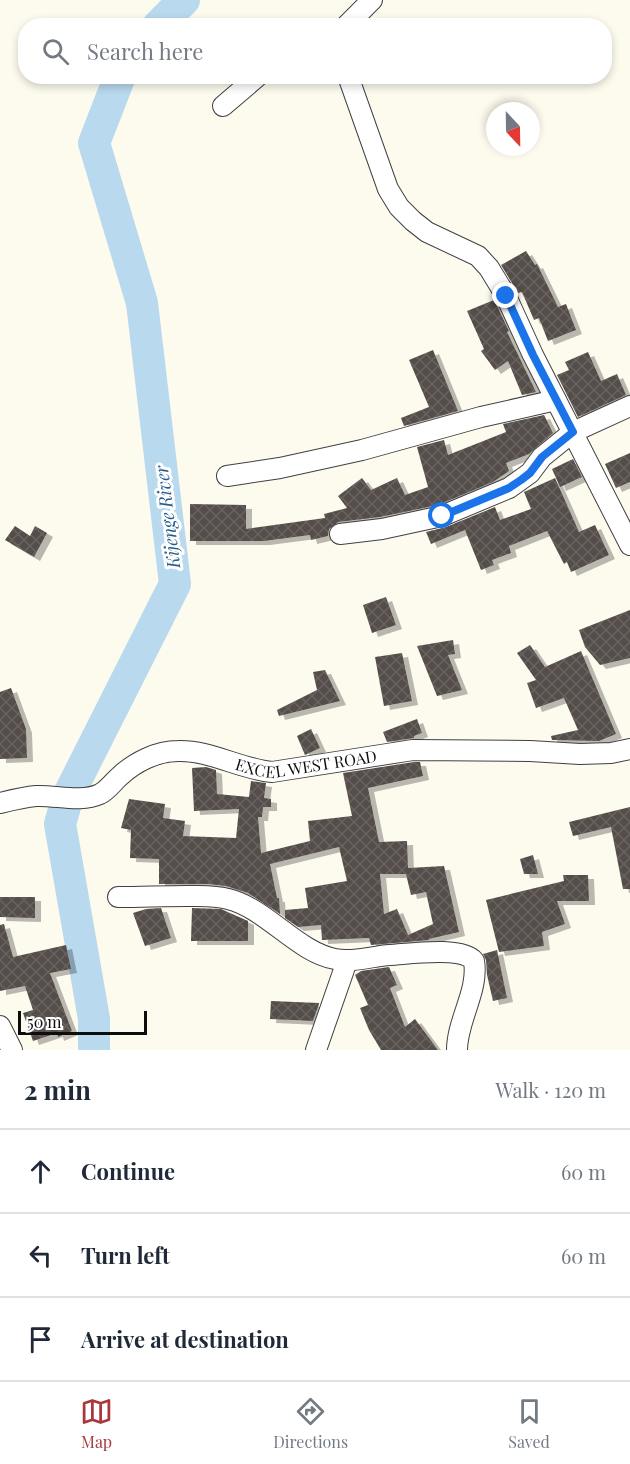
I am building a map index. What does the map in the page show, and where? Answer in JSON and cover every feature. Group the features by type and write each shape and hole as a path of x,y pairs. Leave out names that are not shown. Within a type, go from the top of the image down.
{"street":[{"path":"354,18 372,0"},
{"path":"223,106 249,84"},
{"path":"351,84 388,189 399,207 412,221 428,232 478,256 489,268 506,296 630,545"},
{"path":"227,476 280,468 362,450 481,417 556,400"},
{"path":"340,534 382,529 442,516 509,488 530,473 542,457 573,432 630,406"},
{"name":"EXCEL WEST ROAD","path":"0,803 36,796 79,798 101,794 134,764 168,752 196,752 258,771 272,772 413,750 530,751 580,754 611,753 630,749"},
{"path":"118,897 208,896 229,899 251,909 320,954 334,959 450,953 471,957 474,962 474,980 457,1037 457,1050"},
{"path":"316,1050 347,960"},
{"path":"0,1026 12,1050"}],"building":[{"path":"526,251 535,265 537,264 558,307 566,304 576,330 548,341 539,318 534,320 522,292 518,293 501,265"},
{"path":"494,300 536,392 522,395 508,361 495,370 481,351 484,349 467,311"},
{"path":"433,350 458,411 404,426 401,418 429,407 409,360"},
{"path":"588,352 601,381 617,374 626,395 578,417 557,375 569,370 565,362"},
{"path":"544,415 553,433 529,454 506,463 509,471 493,482 438,505 380,517 338,522 329,529 328,536 311,540 310,535 264,541 190,541 190,504 246,505 246,529 325,518 324,514 347,508 338,496 362,478 371,490 397,478 405,495 428,487 417,447 444,440 448,455 506,432 503,424"},
{"path":"630,453 630,482 616,488 605,464"},
{"path":"573,459 582,477 560,487 552,469"},
{"path":"555,478 579,532 595,525 609,555 571,572 567,562 564,564 547,531 509,546 511,553 492,560 494,565 481,570 465,530 431,544 426,532 446,527 495,507 500,520 531,509 524,492"},
{"path":"15,526 30,536 35,526 47,533 34,557 5,540"},
{"path":"386,597 396,625 372,633 363,605"},
{"path":"630,610 630,658 600,665 585,647 579,630"},
{"path":"453,640 455,654 448,655 462,690 437,696 417,646"},
{"path":"530,645 545,667 581,651 616,734 599,741 552,740 551,736 578,730 564,698 536,708 527,683 536,680 517,653"},
{"path":"402,653 412,701 384,706 375,657"},
{"path":"325,670 340,701 279,716 277,710 317,690 313,672"},
{"path":"11,688 26,729 27,758 0,759 0,692"},
{"path":"417,719 422,733 414,738 387,742 383,732"},
{"path":"311,729 320,748 305,755 297,736"},
{"path":"420,762 423,776 368,788 379,842 407,841 408,868 444,866 459,932 429,940 371,945 369,938 322,940 321,925 298,927 285,918 285,910 308,908 305,888 347,881 339,847 270,864 277,898 279,898 280,914 248,893 226,886 159,884 159,859 130,858 131,830 121,828 129,799 165,804 163,818 185,821 183,836 236,838 239,809 194,811 192,768 206,767 216,770 217,794 249,797 251,781 266,783 264,798 271,799 271,807 263,807 262,817 258,817 261,853 310,841 308,821 352,816 343,773","holes":["380,874 406,874 411,895 426,892 433,924 408,935 397,909 384,914"]},
{"path":"630,807 630,889 623,889 611,827 573,836 569,822"},
{"path":"533,855 538,874 524,874 520,859"},
{"path":"563,875 588,875 589,901 557,901 565,924 542,932 544,946 499,952 486,900 564,881"},
{"path":"0,897 35,897 35,918 0,917"},
{"path":"161,908 171,938 145,946 133,913"},
{"path":"192,908 221,909 248,921 248,941 191,941"},
{"path":"4,924 13,957 66,945 71,969 50,973 72,1031 58,1037 57,1033 33,1041 23,1013 33,1010 25,986 0,991 0,925"},
{"path":"497,950 507,998 493,1001 483,954"},
{"path":"389,967 397,985 390,988 405,1027 415,1019 438,1050 381,1050 369,1030 360,1008 368,1005 355,975 361,971"},
{"path":"271,1001 319,1004 313,1021 270,1019"}],"waterway":[{"name":"Kijenge River","path":"166,18 184,0"},
{"name":"Kijenge River","path":"94,1050 94,1019 60,824 68,796 175,584 142,303 94,143 117,84"}],"route":[{"path":"442,516 509,488 530,473 542,457 573,432 533,355 506,296"}]}
